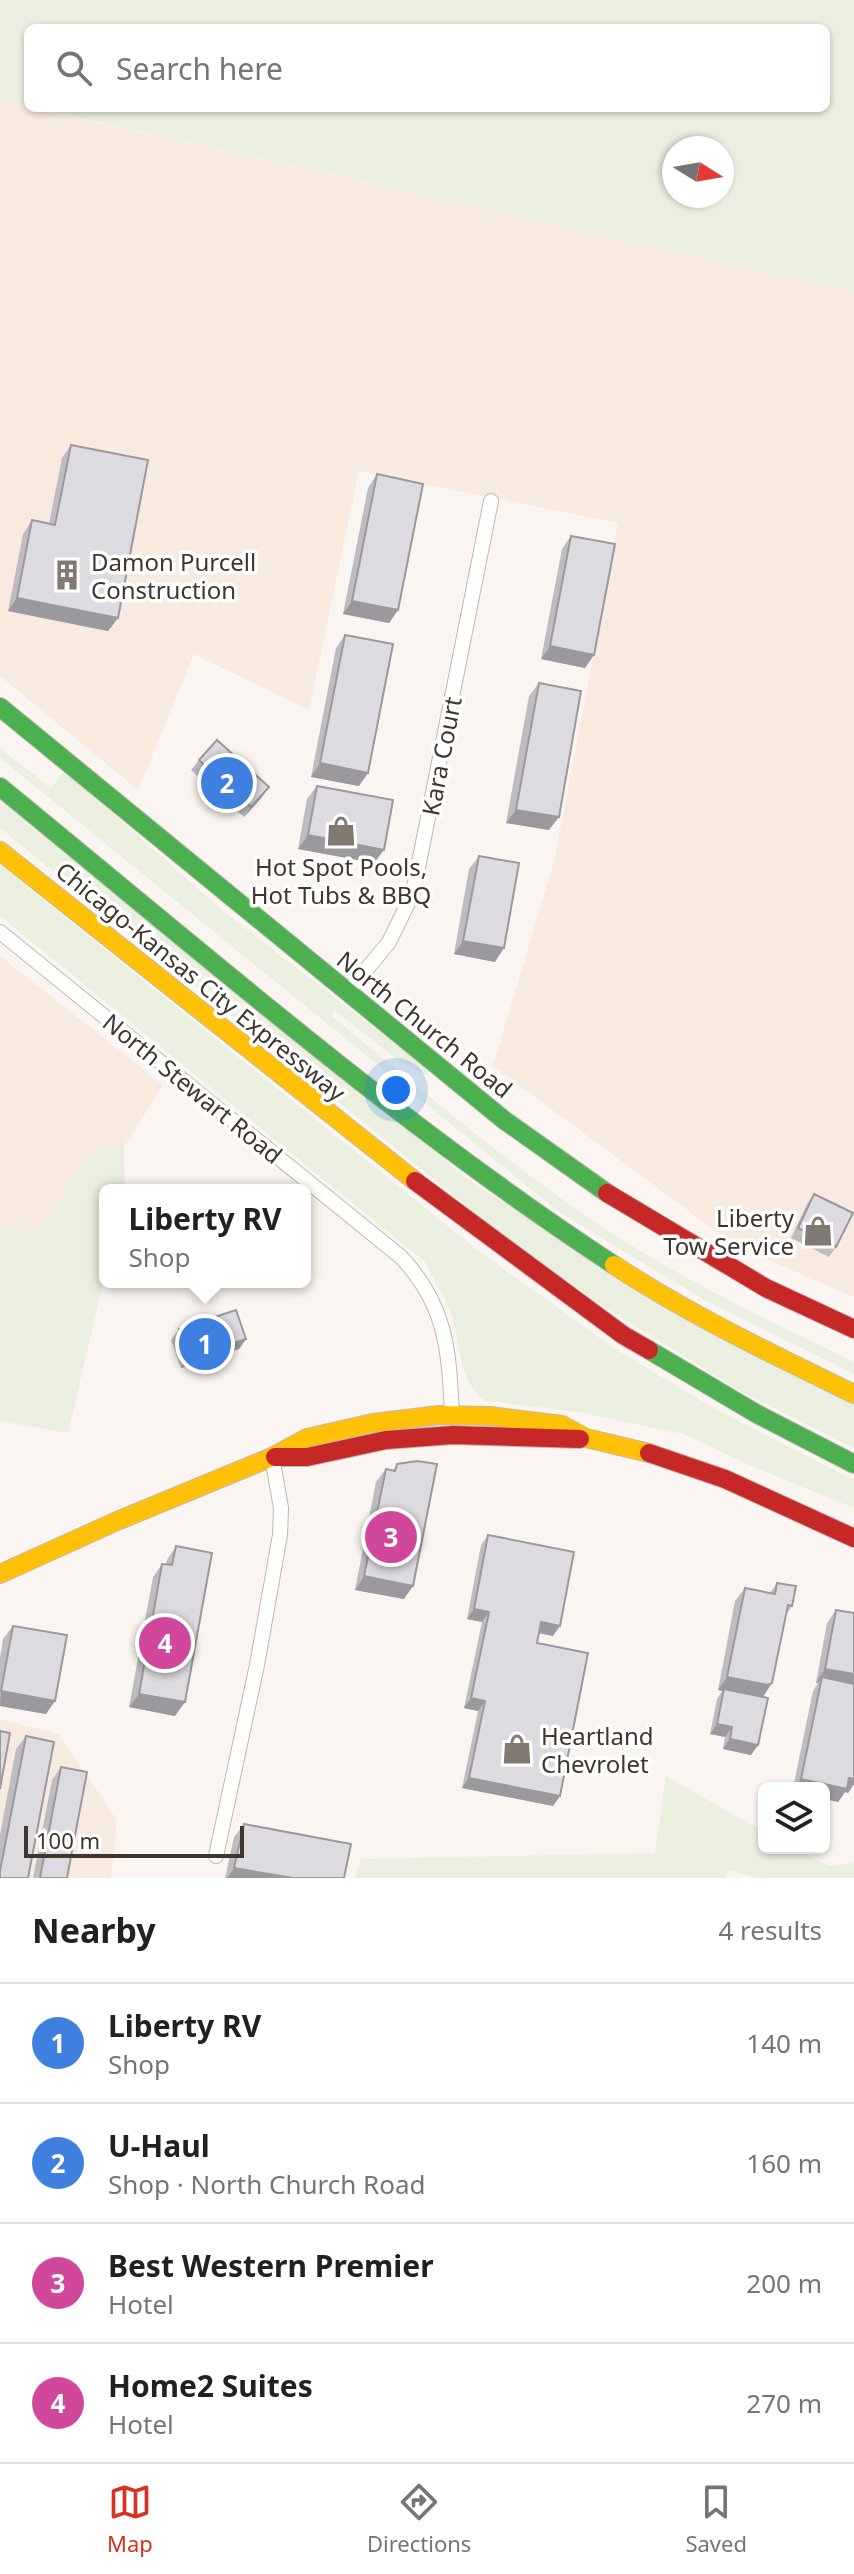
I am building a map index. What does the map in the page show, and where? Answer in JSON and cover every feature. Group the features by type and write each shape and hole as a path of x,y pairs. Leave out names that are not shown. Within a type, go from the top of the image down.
{"main road":[{"name":"North Church Road","path":"0,707 504,1120 601,1189 766,1288 854,1329"},
{"name":"Chicago-Kansas City Expressway","path":"0,787 367,1086 536,1214 647,1287 742,1340 854,1394"},
{"name":"Chicago-Kansas City Expressway","path":"0,851 377,1153 623,1335 757,1414 854,1464"},
{"path":"0,1574 117,1521 272,1457 307,1438 393,1420 452,1415 562,1425 586,1438 660,1456 725,1479 854,1538"},
{"path":"272,1457 307,1457 386,1440 453,1435 561,1440 586,1438"}],"street":[{"name":"Kara Court","path":"348,992 389,942 413,893 491,501"},
{"name":"North Stewart Road","path":"0,932 311,1184"},
{"name":"North Stewart Road","path":"311,1184 401,1257 428,1290 445,1330 452,1415"},
{"path":"216,1856 279,1545 281,1508 272,1457"}],"shaded area":[{"path":"0,101 24,106 24,112 49,112 854,292 854,1297 736,1246 493,1066 555,858 618,523 359,471 309,710 194,654 138,790 0,676"},
{"path":"0,956 163,1085 124,1147 91,1149 38,1232 0,1229"},
{"path":"0,1719 59,1734 117,1820 111,1878 0,1878"}],"green space":[{"path":"0,0 854,0 854,292 52,112 830,112 830,24 24,24 24,106 0,101"},
{"path":"0,748 51,788 65,771 222,910 422,1065 430,1077 399,1061 334,1010 332,1016 363,1042 553,1193 684,1276 854,1362 854,1374 704,1300 559,1212 0,758"},
{"path":"0,802 478,1187 854,1404 854,1448 742,1392 603,1306 514,1244 0,828"},
{"path":"0,865 480,1252 615,1349 717,1410 854,1480 854,1508 756,1468 684,1434 578,1412 486,1401 477,1394 465,1374 451,1314 425,1262 0,916"},
{"path":"124,1147 125,1184 99,1184 99,1288 102,1288 68,1433 0,1421 0,1229 38,1232 91,1149"},
{"path":"666,1776 758,1829 758,1854 806,1854 829,1866 854,1863 854,1878 758,1878 729,1870 725,1878 355,1878 361,1859 655,1853"}],"building":[{"name":"Damon Purcell Construction","path":"71,445 148,460 118,618 17,598 32,520 55,525"},
{"path":"377,474 423,484 398,610 352,601"},
{"path":"571,536 615,544 594,655 550,646"},
{"path":"345,635 393,644 368,773 320,763"},
{"path":"539,683 581,691 559,817 516,810"},
{"path":"217,740 269,787 251,807 199,760"},
{"name":"Hot Spot Pools, Hot Tubs & BBQ","path":"317,786 393,800 384,850 308,835"},
{"path":"479,856 519,863 504,948 463,941"},
{"name":"Liberty Tow Service","path":"814,1194 853,1213 836,1247 798,1228"},
{"path":"236,1310 246,1339 188,1358 179,1329"},
{"path":"417,1461 437,1464 413,1586 364,1576 386,1469 395,1471 397,1464"},
{"path":"488,1535 574,1552 560,1626 541,1622 537,1643 588,1653 560,1796 469,1778 485,1701 471,1698 489,1612 474,1609"},
{"path":"176,1546 212,1553 185,1702 139,1694 162,1564 172,1565"},
{"path":"777,1583 796,1586 792,1606 788,1605 772,1683 768,1685 727,1677 745,1588 775,1594"},
{"path":"836,1610 854,1613 854,1674 825,1669"},
{"path":"13,1626 67,1635 55,1701 1,1691"},
{"path":"822,1677 854,1684 854,1779 849,1778 847,1789 830,1785 830,1782 801,1779"},
{"path":"724,1689 768,1698 758,1745 730,1739 732,1727 717,1724"},
{"path":"0,1731 10,1733 0,1789"},
{"path":"26,1736 54,1742 28,1878 0,1878 0,1871"},
{"path":"61,1767 87,1772 67,1878 40,1878"},
{"path":"244,1824 351,1844 344,1878 293,1878 234,1868"}],"traffic: fast":[{"path":"0,707 504,1120 607,1193"},
{"path":"0,787 377,1095 614,1265"},
{"path":"649,1350 757,1414 854,1464"}],"traffic: slow":[{"path":"0,851 415,1181"},
{"path":"614,1265 702,1317 854,1394"},
{"path":"0,1574 117,1521 272,1457 307,1438 373,1423 439,1415 490,1416 562,1425 586,1438 649,1453"}],"traffic: jam":[{"path":"415,1181 623,1335 649,1350"},
{"path":"607,1193 766,1288 854,1329"},
{"path":"275,1457 307,1457 386,1440 453,1435 580,1439"},
{"path":"649,1453 725,1479 854,1538"}],"place":[{"name":"Damon Purcell Construction","path":"67,575"},
{"name":"U-Haul","path":"227,783"},
{"name":"Hot Spot Pools, Hot Tubs & BBQ","path":"341,831"},
{"name":"Liberty Tow Service","path":"818,1231"},
{"name":"Liberty RV","path":"205,1344"},
{"name":"Best Western Premier","path":"391,1537"},
{"name":"Home2 Suites","path":"165,1643"},
{"name":"Heartland Chevrolet","path":"517,1749"}]}
